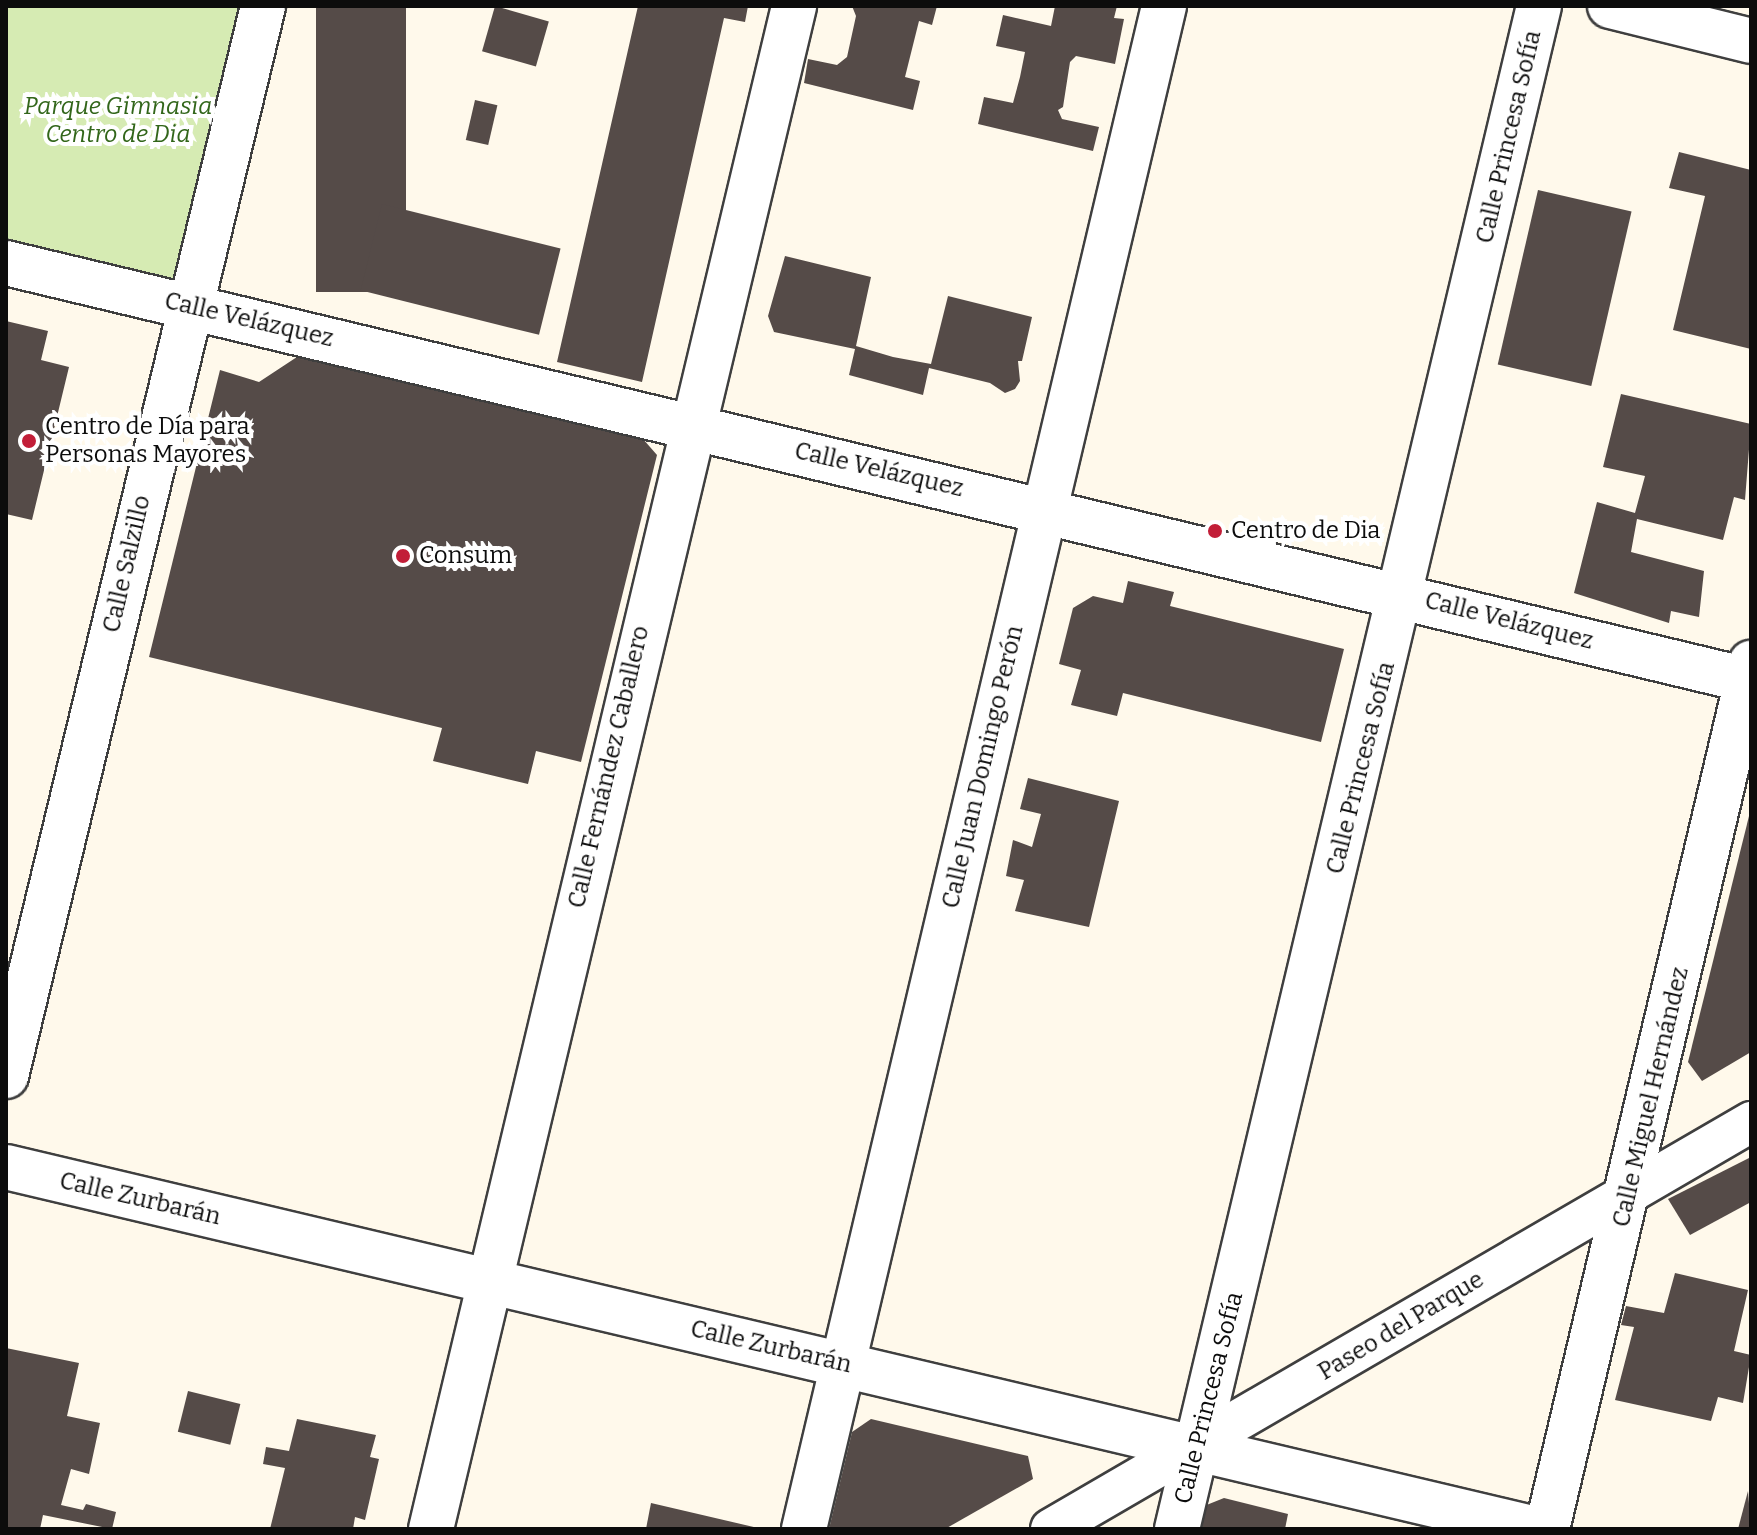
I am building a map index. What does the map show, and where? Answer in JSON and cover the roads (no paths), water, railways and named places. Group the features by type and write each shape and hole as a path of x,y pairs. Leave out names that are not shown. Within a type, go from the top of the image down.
{"street":[{"name":"Calle Salzillo","path":"6,1076 188,306 263,6"},
{"name":"Calle Fernández Caballero","path":"431,1529 690,425 794,6"},
{"name":"Calle Juan Domingo Perón","path":"804,1529 1164,6"},
{"name":"Calle Princesa Sofía","path":"1177,1529 1403,594 1539,6"},
{"path":"1610,6 1751,41"},
{"name":"Calle Velázquez","path":"6,263 1750,675"},
{"name":"Calle Miguel Hernández","path":"1547,1529 1750,675"},
{"name":"Paseo del Parque","path":"1051,1529 1197,1448 1629,1191 1751,1122"},
{"name":"Calle Zurbarán","path":"6,1167 1536,1529"}],"place":[{"name":"Centro de Día para Personas Mayores","path":"29,441"},
{"name":"Centro de Dia","path":"1215,531"},
{"name":"Consum","path":"403,556"}],"park label":[{"name":"Parque Gimnasia Centro de Dia","path":"118,121"}]}
